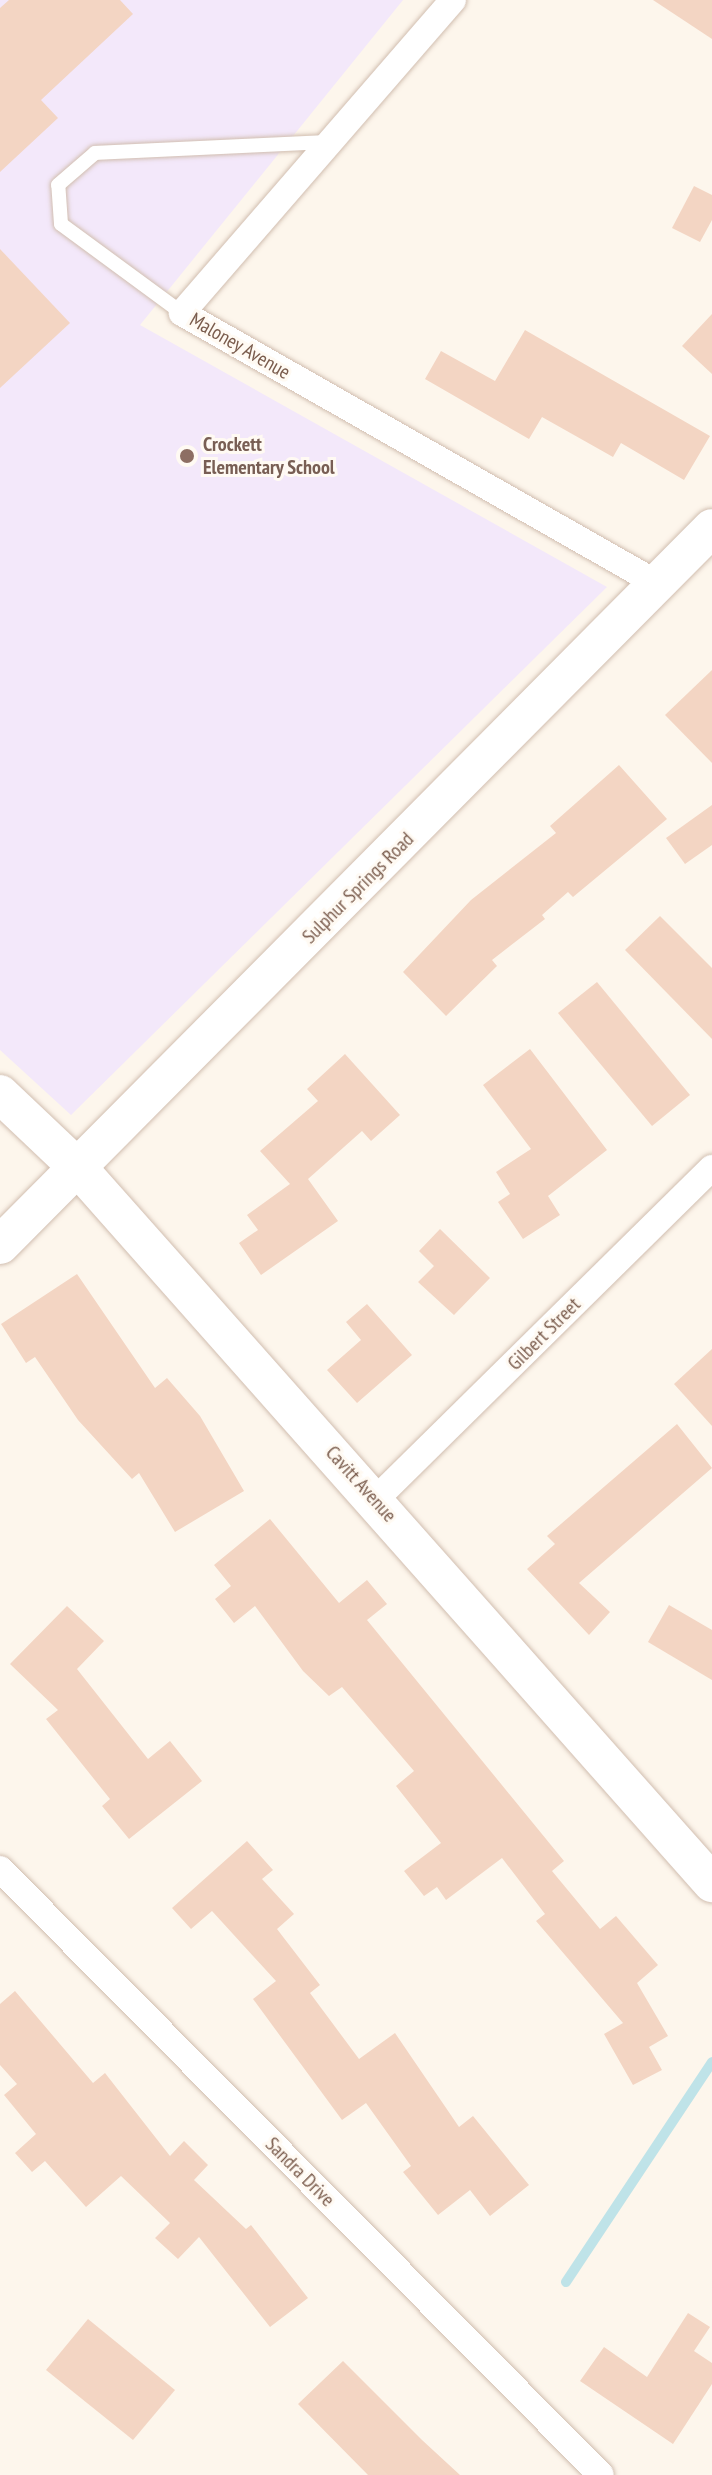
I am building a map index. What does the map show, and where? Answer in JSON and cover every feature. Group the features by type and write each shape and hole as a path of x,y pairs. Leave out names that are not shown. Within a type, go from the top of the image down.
{"street":[{"name":"Maloney Avenue","path":"453,0 182,313 658,584"},
{"name":"Sulphur Springs Road","path":"0,1245 80,1170 712,528"},
{"name":"Cavitt Avenue","path":"0,1094 80,1170 712,1883"},
{"name":"Gilbert Street","path":"375,1500 712,1168"},
{"name":"Sandra Drive","path":"0,1869 601,2475"}],"lane":[{"path":"182,313 61,224 58,185 95,153 331,142"}],"shaded area":[{"name":"Crockett Elementary School","path":"0,0 403,0 140,325 607,587 71,1115 0,1050"}],"building":[{"path":"9,0 120,0 133,14 41,100 58,118 0,172 0,8"},
{"path":"653,0 712,0 712,39"},
{"path":"694,186 712,195 712,220 700,242 672,228"},
{"path":"0,249 70,323 0,388"},
{"path":"712,314 712,374 682,346"},
{"path":"525,330 710,436 684,480 621,443 613,457 542,417 529,439 425,379 441,351 495,381"},
{"path":"712,670 712,763 665,715"},
{"path":"619,765 667,819 573,897 568,892 542,915 545,919 492,960 497,966 446,1016 403,972 471,900 556,833 550,826"},
{"path":"712,805 712,845 685,864 666,838"},
{"path":"660,916 712,968 712,1039 625,950"},
{"path":"597,982 690,1095 652,1126 558,1013"},
{"path":"530,1049 607,1150 548,1196 560,1215 523,1239 498,1202 510,1194 496,1172 531,1149 483,1085"},
{"path":"345,1054 400,1115 371,1141 362,1131 308,1179 338,1221 261,1275 239,1243 258,1230 247,1215 290,1184 260,1151 318,1101 307,1089"},
{"path":"440,1229 490,1278 454,1315 418,1282 434,1266 419,1251"},
{"path":"77,1274 155,1388 167,1378 200,1416 244,1491 175,1532 139,1473 132,1479 78,1420 35,1357 26,1363 1,1324"},
{"path":"367,1304 412,1355 357,1403 327,1370 361,1340 346,1322"},
{"path":"712,1349 712,1426 674,1384"},
{"path":"677,1424 712,1468 579,1583 610,1612 589,1635 527,1569 555,1544 547,1536"},
{"path":"270,1519 339,1603 367,1580 387,1604 367,1620 564,1861 552,1871 600,1929 616,1916 658,1965 637,1983 668,2036 649,2047 662,2070 633,2085 604,2034 623,2023 536,1921 545,1914 502,1858 446,1900 437,1887 424,1896 404,1871 441,1843 396,1786 414,1771 342,1687 329,1696 303,1671 255,1606 234,1623 215,1599 231,1586 214,1565"},
{"path":"669,1605 712,1630 712,1680 648,1642"},
{"path":"67,1606 104,1641 77,1669 148,1759 170,1741 202,1781 129,1839 102,1806 110,1799 46,1719 58,1710 10,1664"},
{"path":"247,1841 273,1870 262,1879 294,1914 277,1929 320,1985 310,1993 359,2059 395,2033 459,2127 473,2116 529,2185 490,2216 470,2190 438,2215 403,2172 411,2166 366,2103 342,2120 253,1999 276,1981 212,1911 191,1929 172,1908"},
{"path":"15,1991 93,2083 105,2073 170,2156 184,2141 208,2165 194,2180 246,2229 251,2225 308,2298 270,2327 199,2237 178,2259 155,2238 170,2223 121,2176 86,2207 45,2161 32,2172 15,2153 36,2134 4,2095 17,2084 0,2065 0,2004"},
{"path":"688,2313 710,2327 694,2351 712,2363 712,2384 673,2444 580,2381 604,2347 647,2377"},
{"path":"88,2319 175,2390 133,2440 46,2370"},
{"path":"343,2361 460,2475 368,2475 298,2404"}],"waterway":[{"path":"566,2282 712,2062"}],"place":[{"name":"Crockett Elementary School","path":"187,456"}]}
